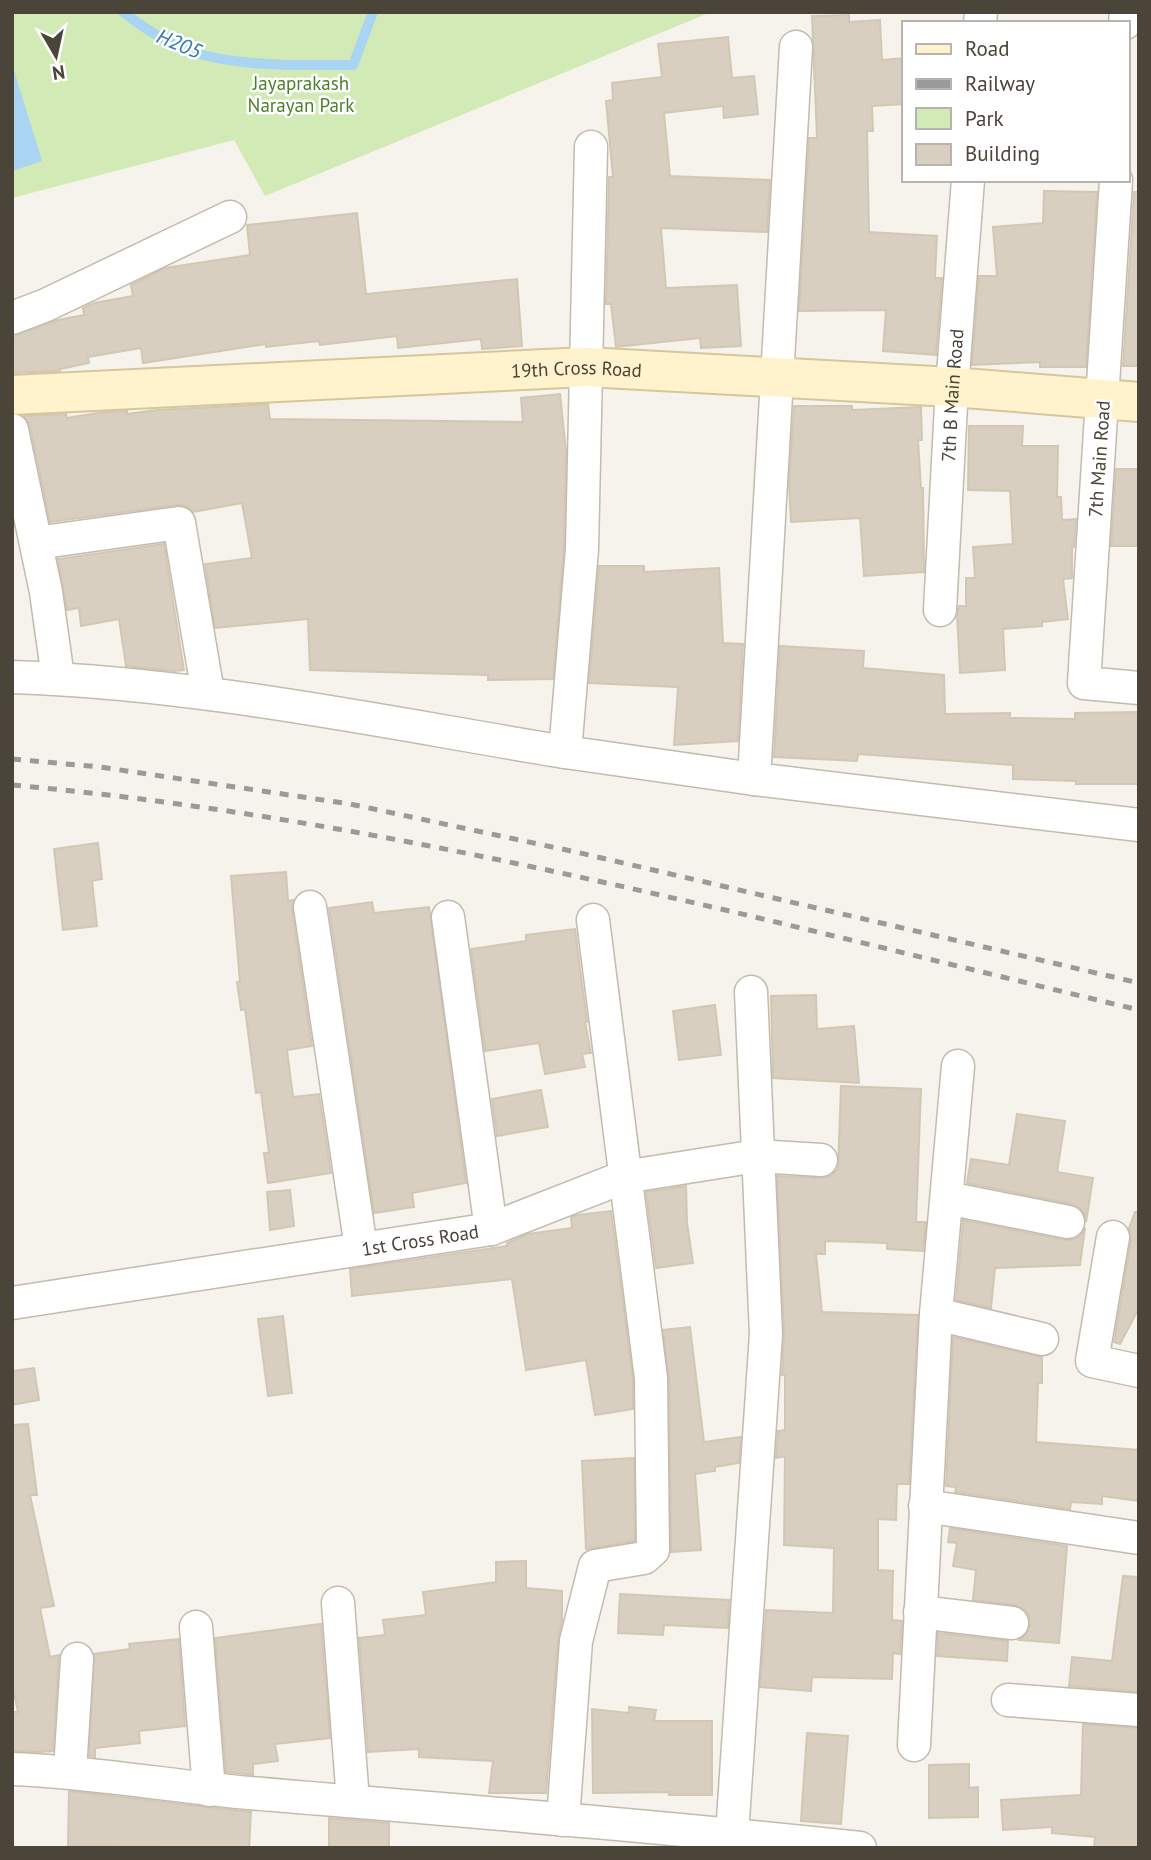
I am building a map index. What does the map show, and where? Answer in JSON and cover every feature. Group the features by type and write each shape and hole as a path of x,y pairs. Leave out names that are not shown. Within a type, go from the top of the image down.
{"street":[{"path":"754,779 796,47"},
{"path":"565,752 582,549 591,147"},
{"name":"7th B Main Road","path":"940,610 968,182"},
{"name":"7th Main Road","path":"1116,182 1121,401 1084,683 1139,688"},
{"path":"12,318 46,305 230,217"},
{"name":"19th Cross Road","path":"12,395 586,367 953,387 1121,401"},
{"path":"12,430 36,543 58,678"},
{"path":"36,543 179,523 208,693"},
{"path":"12,677 58,678 208,693 565,752 754,779 1139,825"},
{"path":"310,907 360,1248"},
{"path":"448,917 491,1229"},
{"path":"563,1820 576,1641 595,1566 645,1558 653,1550 651,1378 593,920"},
{"path":"732,1834 766,1334 751,992"},
{"path":"914,1745 936,1314 958,1066"},
{"name":"1st Cross Road","path":"12,1303 491,1229 624,1177 757,1156 821,1160"},
{"path":"947,1198 1068,1222"},
{"path":"1113,1237 1092,1361 1139,1371"},
{"path":"936,1314 1042,1339"},
{"path":"925,1506 1139,1538"},
{"path":"338,1603 353,1801"},
{"path":"920,1612 1012,1623"},
{"path":"196,1627 209,1790"},
{"path":"70,1771 77,1659"},
{"path":"1008,1700 1139,1710"},
{"path":"12,1769 70,1771 209,1790 563,1820 680,1839 732,1834 860,1848"}],"green space":[{"name":"Jayaprakash Narayan Park","path":"12,12 711,12 265,196 234,140 12,198"}],"water":[{"path":"12,64 42,161 12,171"}],"building":[{"path":"849,15 849,22 880,20 882,60 902,58 902,104 872,106 873,131 867,131 869,232 937,236 935,278 942,278 936,355 883,351 886,310 799,311 809,138 817,138 812,16"},
{"path":"728,37 732,78 754,76 758,114 724,118 723,106 664,113 670,176 770,180 767,232 661,228 666,288 737,285 741,346 701,348 700,338 616,347 611,304 606,304 609,177 613,177 606,101 613,100 612,83 662,77 658,44"},
{"path":"1044,191 1097,192 1086,367 1040,367 1040,362 972,365 979,276 997,276 993,227 1043,223"},
{"path":"1134,192 1139,192 1139,366 1123,366"},
{"path":"357,213 366,294 517,279 522,346 482,349 481,339 398,348 397,336 320,345 319,341 266,347 266,344 143,363 141,348 88,357 89,363 60,371 12,373 12,336 58,320 84,315 83,308 94,303 133,296 131,285 165,268 250,255 247,225"},
{"path":"560,394 566,451 564,548 553,679 488,680 488,675 310,670 308,619 215,628 205,564 252,558 242,503 193,512 186,506 176,505 50,522 30,426 24,416 66,414 67,418 104,412 127,411 127,414 268,404 270,419 523,422 521,398"},
{"path":"794,406 852,406 852,410 921,407 922,440 918,440 923,488 924,572 864,576 860,518 791,522 789,484"},
{"path":"969,426 1023,426 1022,446 1058,446 1057,497 1061,497 1062,520 1076,519 1072,578 1063,579 1068,619 1042,622 1042,626 1003,629 1005,670 960,673 957,614 959,606 966,606 966,578 975,578 973,547 1013,544 1010,491 968,490"},
{"path":"1116,469 1139,469 1139,546 1111,546"},
{"path":"164,544 184,670 126,666 119,619 81,626 79,608 67,610 58,559"},
{"path":"599,566 644,566 644,572 719,568 723,643 743,644 738,741 674,745 678,687 589,683"},
{"path":"780,646 864,651 863,668 944,675 945,714 1010,713 1010,718 1075,719 1075,713 1139,712 1139,784 1076,784 1076,781 1013,779 1013,765 858,754 857,761 774,757"},
{"path":"98,843 102,879 92,881 97,926 63,930 54,849"},
{"path":"286,872 288,901 293,900 292,910 312,1046 287,1050 293,1097 319,1094 331,1173 268,1183 264,1153 269,1153 261,1092 256,1093 245,1009 241,1010 237,982 240,982 231,876"},
{"path":"372,902 374,913 429,907 466,1183 412,1193 414,1207 374,1213 329,908"},
{"path":"575,929 591,1053 582,1054 585,1067 545,1074 539,1043 485,1051 471,949 526,941 526,935"},
{"path":"816,995 817,1029 854,1026 859,1083 773,1078 771,996"},
{"path":"715,1005 721,1055 679,1060 673,1011"},
{"path":"841,1086 921,1089 916,1222 926,1222 923,1251 887,1249 887,1243 825,1241 825,1254 816,1254 822,1312 918,1315 909,1484 897,1484 896,1520 878,1519 878,1570 893,1571 892,1620 902,1621 900,1654 893,1653 892,1679 812,1677 811,1691 760,1687 766,1610 833,1613 834,1548 784,1545 785,1456 776,1458 778,1431 785,1430 777,1176 821,1178 830,1176 838,1169"},
{"path":"541,1090 548,1127 497,1136 492,1099"},
{"path":"1017,1114 1065,1121 1057,1172 1093,1178 1086,1222 1081,1209 1072,1204 967,1183 971,1159 1009,1165"},
{"path":"686,1186 687,1223 693,1263 656,1268 646,1192"},
{"path":"290,1190 294,1226 270,1230 267,1192"},
{"path":"611,1211 633,1379 633,1409 595,1415 586,1360 526,1370 512,1279 352,1296 350,1269 507,1246 507,1243 528,1234 572,1228 571,1217"},
{"path":"1135,1212 1139,1212 1139,1308 1120,1344 1114,1342 1131,1240 1129,1228"},
{"path":"963,1220 1064,1240 1075,1239 1085,1228 1080,1265 995,1268 991,1308 956,1300"},
{"path":"283,1316 292,1393 268,1396 258,1319"},
{"path":"690,1327 704,1442 741,1437 739,1463 695,1474 701,1550 671,1552 669,1378 663,1330"},
{"path":"953,1337 1042,1357 1042,1383 1038,1383 1036,1442 1139,1450 1139,1501 1102,1496 1102,1504 1071,1502 1070,1509 955,1492 956,1487 946,1486"},
{"path":"34,1368 39,1400 12,1405 12,1371"},
{"path":"28,1424 37,1495 30,1495 54,1606 40,1608 50,1657 59,1655 53,1751 40,1752 12,1751 12,1712 18,1712 12,1684 12,1425"},
{"path":"634,1458 635,1541 586,1549 582,1461"},
{"path":"950,1528 1067,1546 1059,1643 1019,1640 1030,1626 1029,1616 1024,1609 1014,1605 973,1600 976,1570 953,1566 957,1543 948,1542"},
{"path":"526,1561 526,1588 562,1591 562,1620 558,1640 546,1793 489,1793 493,1761 419,1757 419,1749 368,1752 359,1638 385,1635 383,1620 426,1615 423,1592 496,1582 496,1562"},
{"path":"1123,1576 1139,1577 1139,1692 1069,1686 1072,1657 1112,1661"},
{"path":"620,1594 729,1600 728,1628 664,1625 663,1635 618,1633"},
{"path":"321,1624 330,1738 275,1744 278,1761 253,1764 253,1775 226,1772 215,1638"},
{"path":"938,1633 1008,1641 1007,1661 937,1656"},
{"path":"179,1639 185,1726 139,1731 140,1743 95,1748 95,1757 89,1756 94,1654 130,1649 129,1644"},
{"path":"629,1707 656,1710 654,1721 712,1721 712,1795 669,1795 669,1792 593,1793 592,1709 629,1713"},
{"path":"1083,1724 1139,1728 1139,1848 1094,1847 1095,1837 1052,1833 1052,1827 1003,1830 1001,1800 1081,1795"},
{"path":"807,1733 848,1736 841,1824 801,1821"},
{"path":"969,1764 969,1788 978,1787 978,1817 929,1818 929,1765"},
{"path":"69,1791 251,1812 249,1848 68,1846"},
{"path":"329,1818 389,1823 389,1848 329,1848"}],"waterway":[{"name":"H205","path":"123,12 161,37 203,55 258,63 315,65 353,65 373,12"}],"railway":[{"path":"12,759 100,767 350,804 576,852 1139,983"},
{"path":"12,785 155,801 297,822 438,848 719,909 1139,1010"}]}
